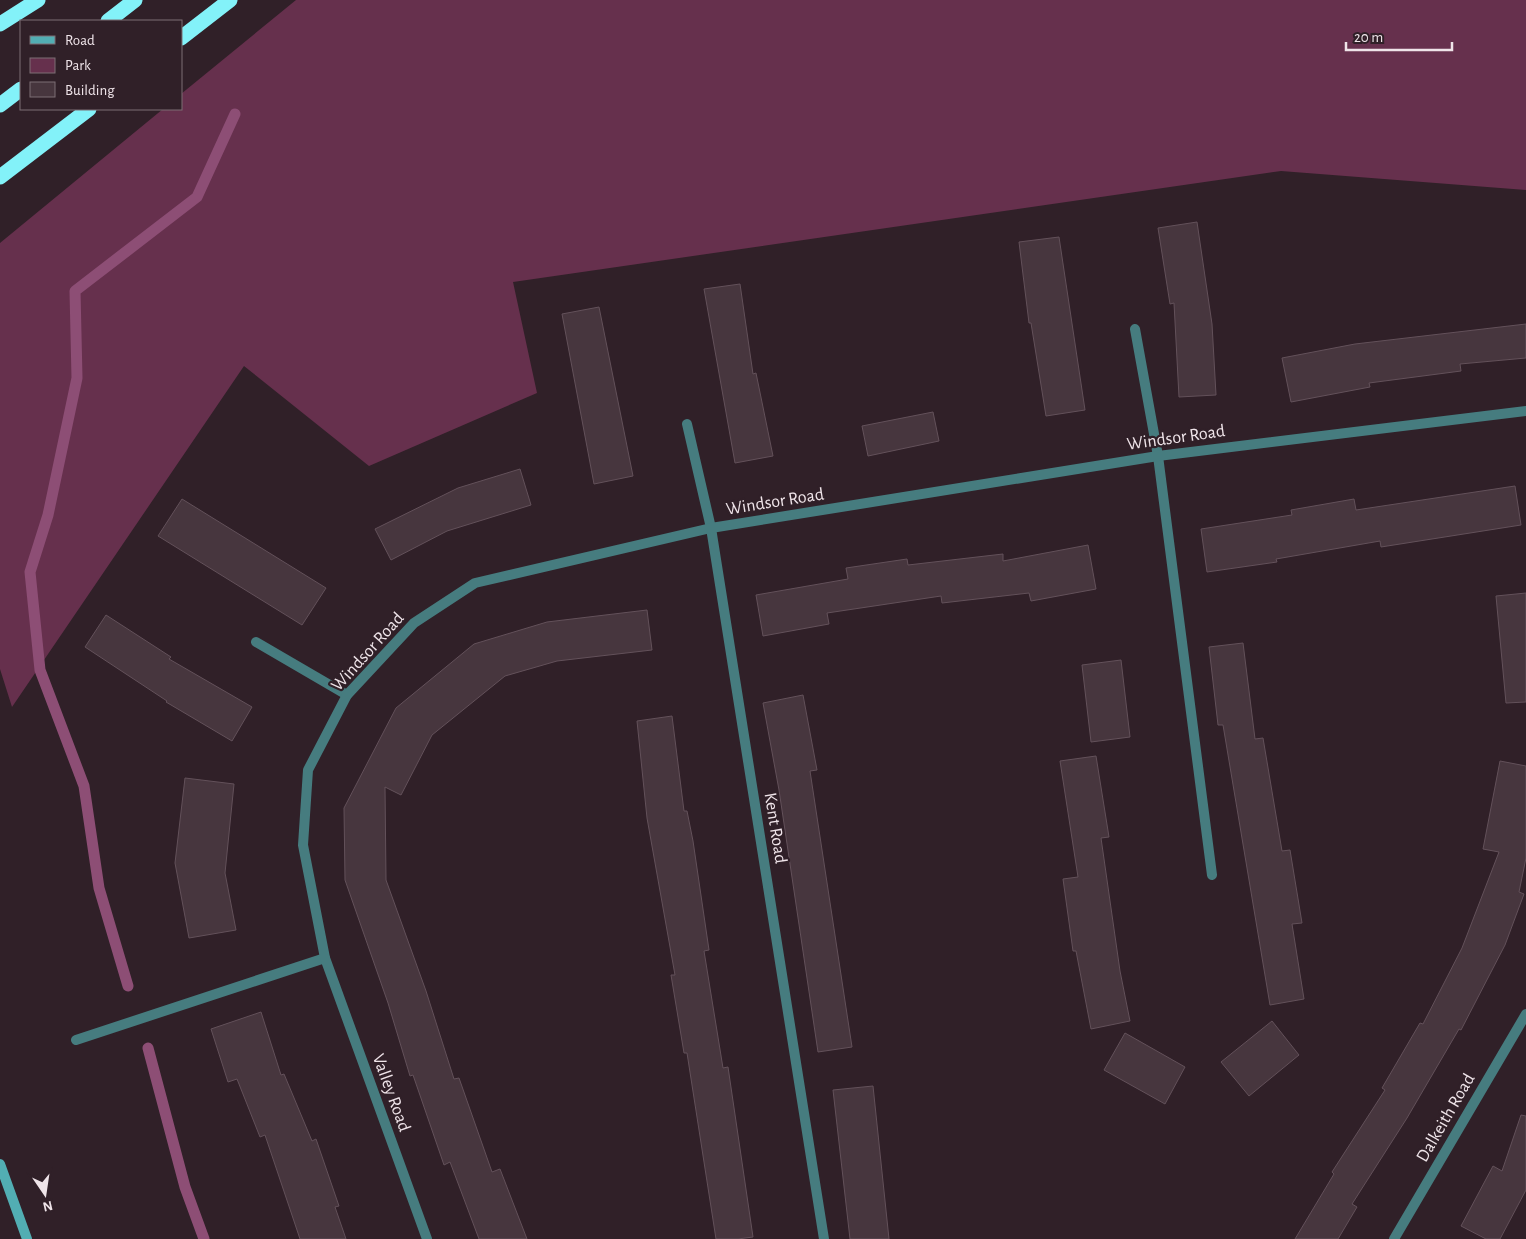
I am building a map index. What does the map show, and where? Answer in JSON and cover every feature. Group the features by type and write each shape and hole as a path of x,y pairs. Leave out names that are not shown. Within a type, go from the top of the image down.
{"highway":[{"path":"0,24 38,0"},
{"path":"109,20 135,0"},
{"path":"182,37 230,0"},
{"path":"0,105 20,90"},
{"path":"0,177 88,110"}],"street":[{"path":"1135,329 1158,456 1212,875"},
{"name":"Windsor Road","path":"325,958 303,845 308,770 348,695 414,623 475,583 711,528 1158,456 1526,411"},
{"name":"Kent Road","path":"687,424 711,528 824,1239"},
{"path":"256,642 348,695"},
{"path":"76,1040 325,958"},
{"name":"Valley Road","path":"325,958 427,1239"},
{"name":"Dalkeith Road","path":"1394,1239 1526,1014"},
{"path":"0,1164 27,1239"}],"green space":[{"path":"296,0 1526,0 1526,190 1281,171 513,282 537,393 369,466 244,366 12,707 0,669 0,243 162,110 182,110 182,93"}],"building":[{"path":"1197,222 1212,324 1216,395 1179,397 1174,303 1170,304 1158,228"},
{"path":"1059,237 1085,410 1046,416 1031,323 1029,323 1019,242"},
{"path":"740,284 753,374 756,373 773,456 735,463 704,289"},
{"path":"599,307 633,476 594,484 562,314"},
{"path":"1526,324 1526,358 1460,364 1461,371 1369,383 1370,387 1291,402 1282,358 1355,344"},
{"path":"933,412 939,441 868,456 862,426"},
{"path":"520,469 531,505 447,531 391,560 375,529 458,488"},
{"path":"1515,486 1521,525 1381,547 1380,541 1276,559 1277,562 1207,572 1201,529 1292,515 1291,510 1354,499 1356,510"},
{"path":"182,499 326,588 302,625 158,536"},
{"path":"1088,545 1096,589 1031,601 1029,593 942,603 941,596 827,613 829,624 763,636 756,595 848,579 846,568 907,559 908,565 1003,554 1003,561"},
{"path":"1526,593 1526,702 1506,703 1496,596"},
{"path":"647,610 652,650 557,661 505,676 432,735 401,795 385,787 386,880 426,991 454,1079 459,1078 492,1172 500,1169 527,1239 479,1239 450,1162 444,1165 413,1075 410,1076 388,1003 345,880 344,808 396,708 474,644 547,622"},
{"path":"106,615 171,657 169,659 252,707 232,741 166,702 85,647"},
{"path":"1243,643 1255,739 1263,738 1282,851 1290,850 1302,923 1292,924 1304,999 1270,1005 1223,725 1218,725 1209,647"},
{"path":"1121,660 1130,737 1091,742 1082,665"},
{"path":"803,695 817,770 810,771 852,1047 818,1052 779,790 763,703"},
{"path":"672,716 684,811 687,811 693,841 709,950 704,951 723,1068 728,1067 753,1237 716,1239 687,1053 684,1053 671,975 675,975 647,818 637,721"},
{"path":"1096,756 1109,837 1101,838 1120,971 1130,1021 1091,1029 1076,951 1073,951 1063,879 1078,877 1060,761"},
{"path":"1500,761 1526,766 1526,858 1519,892 1524,894 1505,945 1461,1030 1459,1029 1407,1118 1352,1204 1357,1207 1338,1239 1295,1239 1334,1174 1332,1172 1385,1090 1382,1088 1420,1023 1423,1024 1462,948 1499,852 1483,849"},
{"path":"185,778 234,784 225,873 236,930 189,938 175,863"},
{"path":"261,1012 281,1075 284,1074 312,1141 316,1139 339,1206 335,1207 346,1239 300,1239 265,1135 260,1137 237,1079 228,1082 211,1029"},
{"path":"1272,1021 1299,1055 1249,1096 1221,1062"},
{"path":"1125,1033 1185,1067 1165,1104 1104,1070"},
{"path":"873,1086 889,1239 850,1239 833,1090"},
{"path":"1521,1115 1526,1116 1526,1190 1500,1239 1486,1239 1461,1226 1493,1166 1502,1171"}],"waterway":[{"path":"128,986 99,888 84,786 40,670 30,572 48,515 77,378 75,291 197,197 235,114"},
{"path":"148,1048 185,1187 204,1239"}]}
